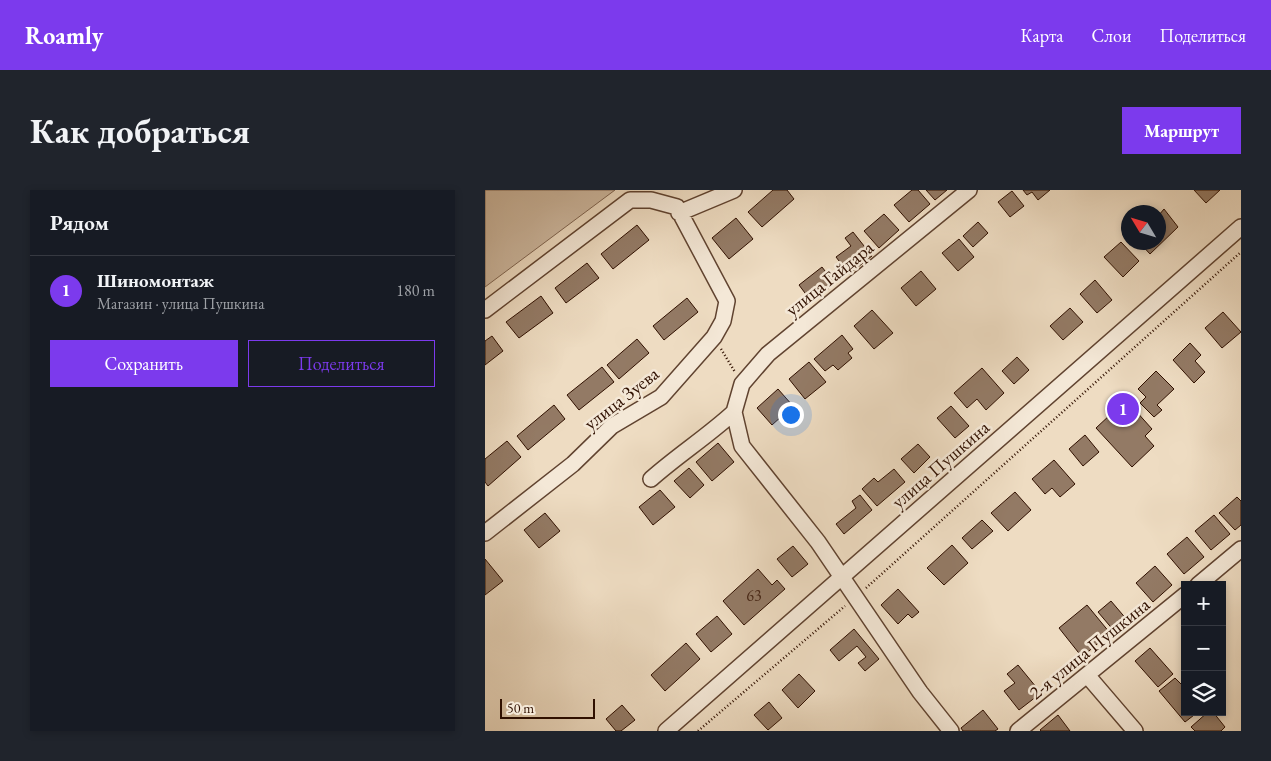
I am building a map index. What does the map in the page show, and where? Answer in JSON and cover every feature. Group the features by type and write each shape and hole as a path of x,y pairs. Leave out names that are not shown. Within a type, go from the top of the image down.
{"street":[{"path":"485,310 630,200 651,200 677,207 679,213 734,190"},
{"name":"улица Гайдара","path":"734,412 741,384 768,354 969,190"},
{"name":"улица Зуева","path":"485,533 573,464 612,426 661,398 714,337 723,320 727,301 679,213"},
{"name":"улица Пушкина","path":"666,731 1241,227"},
{"path":"651,479 677,455 708,435 734,412 742,446 857,596 920,692 951,731"},
{"path":"1203,581 1241,550"},
{"name":"2-я улица Пушкина","path":"1018,731 1181,598"},
{"path":"1087,675 1135,731"}],"path":[{"path":"698,731 857,596 1241,252"},
{"path":"714,337 741,384"}],"shaded area":[{"path":"485,190 615,190 485,287"}],"building":[{"path":"773,190 787,190 794,199 762,227 748,212"},
{"path":"912,190 918,190 930,204 909,222 894,205"},
{"path":"926,190 947,190 935,200"},
{"path":"1023,190 1050,190 1038,200 1032,192 1027,195"},
{"path":"1194,190 1220,190 1206,203"},
{"path":"1012,191 1024,206 1010,217 998,202"},
{"path":"1166,212 1178,227 1166,239"},
{"path":"884,214 899,230 879,248 864,231"},
{"path":"736,218 753,239 729,259 712,238"},
{"path":"978,222 988,233 973,247 963,236"},
{"path":"637,225 649,240 613,269 601,254"},
{"path":"853,232 872,256 849,274 836,257 851,246 845,238"},
{"path":"959,239 974,257 958,271 942,253"},
{"path":"1121,242 1121,250 1129,250 1139,261 1123,277 1104,257"},
{"path":"1146,250 1154,250 1150,254"},
{"path":"587,263 599,278 566,303 555,288"},
{"path":"822,267 835,284 811,301 799,285"},
{"path":"921,271 936,289 916,306 901,288"},
{"path":"1095,280 1112,300 1097,313 1080,294"},
{"path":"541,296 553,313 519,338 506,322"},
{"path":"687,298 698,312 664,340 653,326"},
{"path":"1070,308 1083,322 1063,340 1050,326"},
{"path":"872,310 893,333 874,349 854,326"},
{"path":"1223,312 1241,332 1222,348 1205,328"},
{"path":"842,335 853,349 848,353 852,358 838,370 833,365 825,371 814,359"},
{"path":"492,336 503,351 485,365 485,341"},
{"path":"637,339 649,353 619,379 607,365"},
{"path":"1190,343 1201,355 1195,361 1205,372 1194,383 1173,360"},
{"path":"1017,357 1029,370 1014,384 1002,371"},
{"path":"809,362 826,382 805,399 789,379"},
{"path":"602,367 614,382 579,410 567,395"},
{"path":"982,368 1004,393 986,410 977,399 967,408 954,393"},
{"path":"1156,371 1174,389 1157,405 1162,410 1154,417 1140,403 1146,397 1138,389"},
{"path":"778,389 793,406 772,425 757,408"},
{"path":"1126,400 1152,429 1145,436 1154,446 1132,467 1096,428"},
{"path":"554,405 565,419 528,450 517,436"},
{"path":"951,406 969,426 955,438 937,418"},
{"path":"1085,435 1099,452 1083,466 1069,449"},
{"path":"507,441 521,457 488,486 485,482 485,459"},
{"path":"718,443 734,462 712,481 696,462"},
{"path":"918,444 930,457 914,473 901,459"},
{"path":"1054,460 1075,484 1060,497 1052,488 1045,494 1032,479"},
{"path":"689,468 704,485 690,498 674,481"},
{"path":"894,469 905,482 877,506 862,489 874,478 878,482"},
{"path":"660,490 675,507 653,525 639,507"},
{"path":"1015,492 1031,510 1008,531 991,513"},
{"path":"860,495 872,510 844,534 836,524 856,508 852,501"},
{"path":"1237,497 1241,501 1241,525 1235,530 1219,513"},
{"path":"545,513 560,531 539,548 524,530"},
{"path":"1214,515 1230,534 1211,550 1195,531"},
{"path":"982,520 993,531 972,549 962,538"},
{"path":"1187,537 1204,557 1184,574 1167,554"},
{"path":"952,545 968,563 944,585 927,568"},
{"path":"793,546 808,564 792,577 777,559"},
{"path":"485,559 503,581 485,595"},
{"path":"1155,566 1172,585 1153,602 1136,583"},
{"path":"758,569 772,585 777,580 785,589 744,625 723,601"},
{"path":"898,589 919,612 912,618 908,614 898,624 881,605"},
{"path":"1111,601 1128,621 1115,632 1098,612"},
{"path":"1087,605 1110,633 1082,657 1059,628"},
{"path":"717,616 732,634 711,652 696,634"},
{"path":"854,629 879,659 865,671 858,663 866,657 857,646 839,661 830,650"},
{"path":"686,643 700,659 665,691 651,675"},
{"path":"1150,648 1173,674 1158,687 1135,661"},
{"path":"1018,665 1041,693 1019,710 1004,691 1015,683 1007,674"},
{"path":"799,674 815,691 798,708 782,690"},
{"path":"1175,678 1181,684 1181,716 1193,716 1185,722 1159,691"},
{"path":"769,702 782,718 768,730 754,715"},
{"path":"622,705 635,720 621,731 616,731 606,719"},
{"path":"983,710 998,729 995,731 963,731 961,728"},
{"path":"1058,715 1070,731 1040,730"},
{"path":"1203,716 1216,716 1225,727 1221,731 1195,731 1191,727"}],"place":[{"name":"Шиномонтаж","path":"1123,409"}]}
